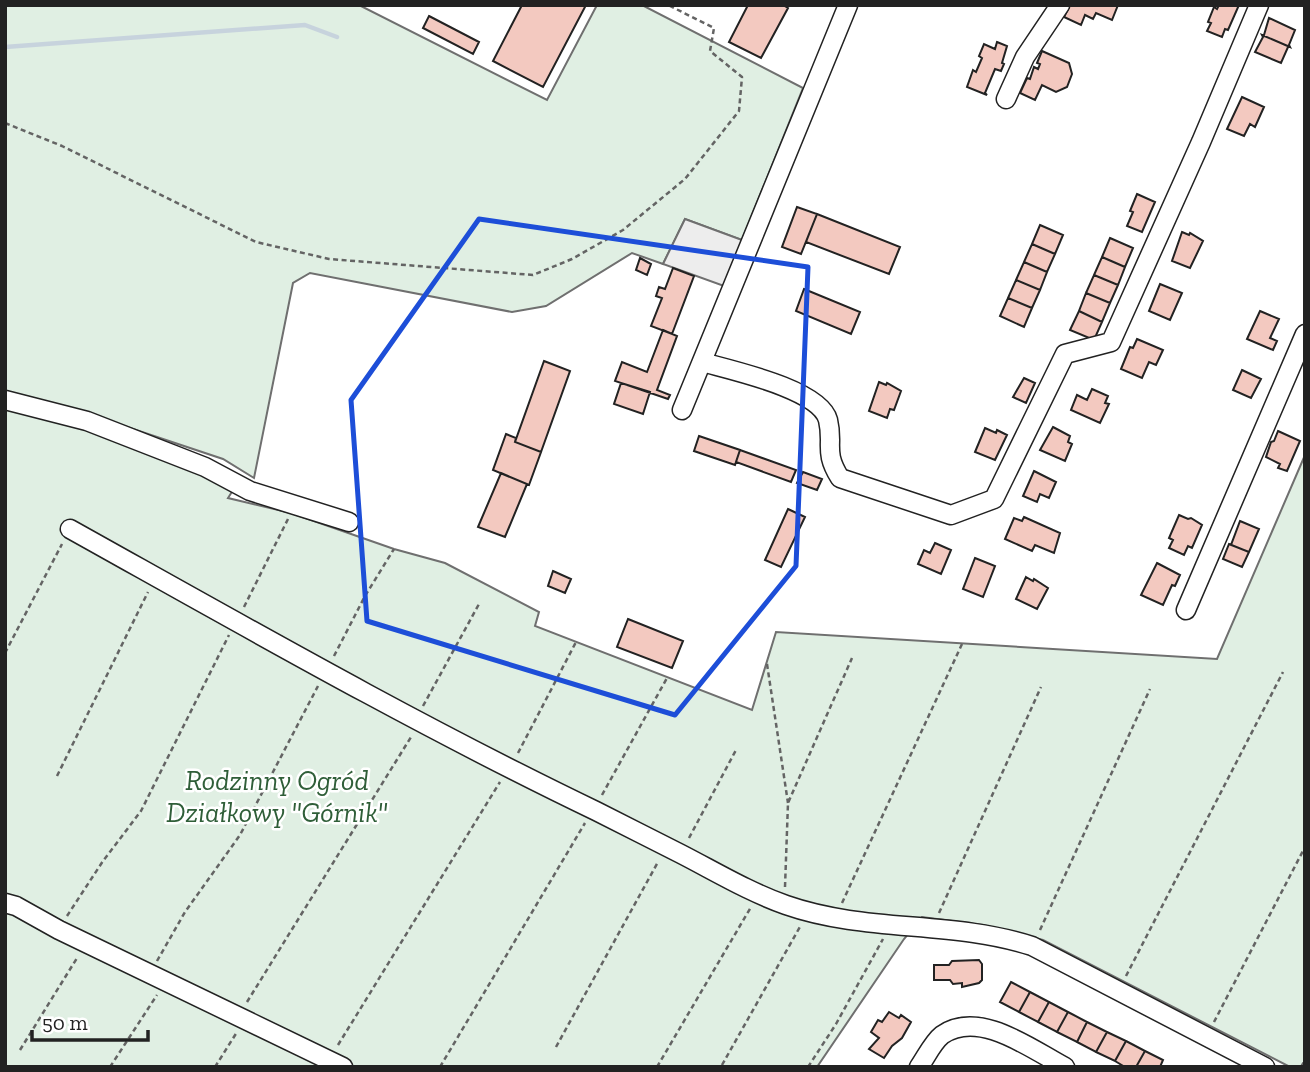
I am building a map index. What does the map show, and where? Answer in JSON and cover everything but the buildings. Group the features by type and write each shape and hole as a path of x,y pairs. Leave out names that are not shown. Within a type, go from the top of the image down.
{"street":[{"path":"682,410 848,5"},
{"path":"1006,99 1025,57 1060,5"},
{"path":"702,362 807,397 824,411 828,422 831,464 840,478 951,515 994,499 1065,355 1111,342 1259,5"},
{"path":"1186,610 1305,334"},
{"path":"5,400 87,421 205,467 250,491 349,522"},
{"path":"70,530 419,720 758,895 808,913 835,919 962,931 1004,937 1032,946 1265,1067"},
{"path":"5,903 16,906 59,930 336,1064"},
{"path":"919,1067 941,1036 958,1028 974,1025 993,1029 1065,1067"}],"path":[{"path":"5,122 62,146 256,242 330,259 533,275 572,259 623,230 685,179 739,111 742,77 710,51 714,28 668,5"},
{"path":"59,930 103,861 141,811 290,513"},
{"path":"5,653 70,530"},
{"path":"110,1067 159,977 185,912 240,835 365,596 394,549"},
{"path":"57,776 156,577"},
{"path":"215,1067 419,720 479,604"},
{"path":"336,1064 510,768 576,642"},
{"path":"835,919 962,645"},
{"path":"789,803 852,658"},
{"path":"766,664 789,803 783,904"},
{"path":"1123,980 1283,673"},
{"path":"440,1067 593,810 667,678"},
{"path":"936,918 1041,687"},
{"path":"1036,939 1150,689"},
{"path":"555,1047 736,750"},
{"path":"1212,1026 1305,847"},
{"path":"657,1067 758,895"},
{"path":"722,1065 808,913"},
{"path":"20,1050 86,943"},
{"path":"808,1067 882,944"},
{"path":"1301,1067 1305,1060"}],"highlighted area":[{"path":"479,219 808,267 796,566 675,715 367,621 351,400"}],"green space":[{"path":"5,5 359,5 547,100 597,5 642,5 803,88 742,240 685,219 663,264 632,253 546,306 512,312 310,273 293,283 254,478 223,459 82,412 5,394"},
{"name":"Rodzinny Ogród Działkowy \"Górnik\"","path":"5,407 103,433 235,487 228,498 291,513 394,549 445,563 539,612 535,626 752,710 776,632 1217,659 1305,455 1305,1067 1290,1067 1043,940 983,925 922,917 904,939 817,1067 5,1067"}],"shaded area":[{"path":"685,219 742,240 724,286 663,264"}],"waterway":[{"path":"5,47 305,25 337,37"}]}
